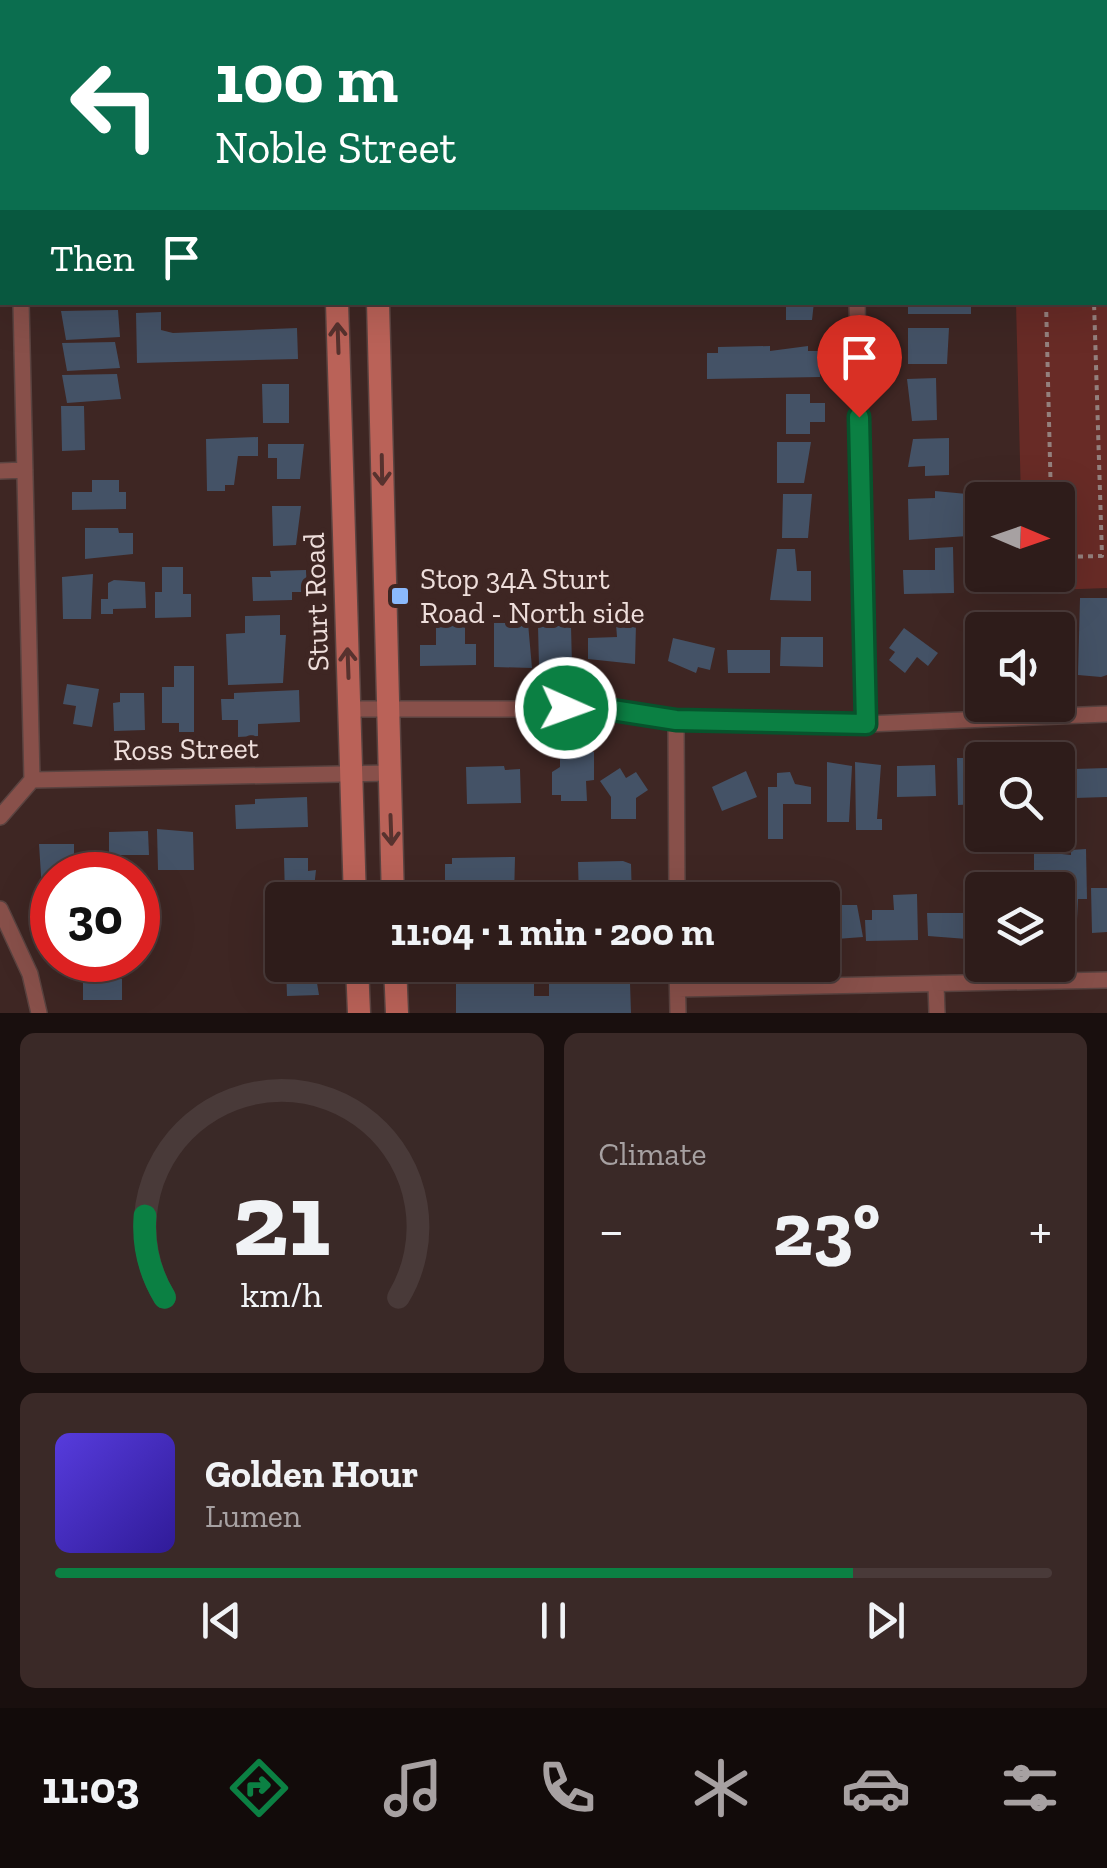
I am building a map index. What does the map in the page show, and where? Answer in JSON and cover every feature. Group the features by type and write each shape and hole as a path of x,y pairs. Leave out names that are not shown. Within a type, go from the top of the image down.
{"main road":[{"name":"Sturt Road","path":"337,305 355,882"},
{"path":"378,305 393,882"},
{"path":"358,982 359,1013"},
{"path":"396,982 397,1013"}],"street":[{"path":"0,817 32,780 20,305"},
{"path":"856,305 866,724"},
{"path":"0,471 25,470"},
{"path":"350,709 606,709 676,720 866,724 1107,714"},
{"path":"676,720 677,882"},
{"name":"Ross Street","path":"32,780 390,773"},
{"path":"0,909 30,974 39,1013"},
{"path":"678,989 1107,980"},
{"path":"678,982 678,1013"},
{"path":"936,985 936,1013"}],"path":[{"path":"1046,305 1051,482"},
{"path":"1075,557 1102,556 1094,305"}],"shaded area":[{"path":"1016,305 1107,305 1107,588 1075,589 1075,482 1021,482"}],"building":[{"path":"786,305 814,305 812,320 786,320"},
{"path":"908,305 971,305 971,314 908,314"},
{"path":"118,310 120,337 66,340 61,311"},
{"path":"161,312 161,330 173,333 297,328 298,359 137,363 136,313"},
{"path":"908,328 949,328 947,364 908,364"},
{"path":"115,342 120,368 67,371 62,343"},
{"path":"770,346 770,351 808,346 808,351 819,351 820,377 707,379 707,353 718,353 718,347"},
{"path":"117,374 121,399 67,403 62,375"},
{"path":"936,378 937,420 912,421 907,379"},
{"path":"262,384 289,384 289,423 263,423"},
{"path":"786,394 810,394 810,403 825,403 825,422 810,422 810,434 786,434"},
{"path":"61,406 84,406 85,450 62,451"},
{"path":"258,437 258,456 238,456 234,485 225,485 225,491 207,491 206,439"},
{"path":"949,438 949,475 925,476 925,466 908,467 913,439"},
{"path":"777,442 811,442 804,483 777,483"},
{"path":"268,444 304,444 300,479 277,479 277,458 268,458"},
{"path":"92,480 119,480 119,492 126,492 126,509 72,510 72,492 92,492"},
{"path":"935,491 965,494 965,536 909,540 908,499 935,498"},
{"path":"783,494 812,494 808,538 782,538"},
{"path":"272,506 301,506 296,545 273,546"},
{"path":"85,528 118,528 119,533 133,533 133,554 85,559"},
{"path":"953,547 954,593 904,594 903,570 935,570 935,548"},
{"path":"777,549 795,549 797,571 811,571 811,601 770,600"},
{"path":"162,567 183,567 183,594 191,594 191,617 155,618 155,592 162,592"},
{"path":"306,570 307,592 292,592 292,600 253,601 252,577 271,577 270,571"},
{"path":"93,574 91,619 63,619 62,577"},
{"path":"145,582 146,608 113,609 113,614 101,614 101,599 108,599 108,583"},
{"path":"1080,598 1107,598 1107,675 1101,677 1078,675"},
{"path":"280,615 280,635 286,635 283,683 228,685 226,634 245,633 245,616"},
{"path":"494,623 528,623 532,668 494,667"},
{"path":"436,624 465,624 465,644 476,644 476,665 420,666 420,645 436,645"},
{"path":"616,624 636,624 635,664 588,659 588,638 617,637"},
{"path":"538,626 571,626 572,666 539,666"},
{"path":"904,628 938,653 928,666 917,657 905,673 889,660 895,652 889,648"},
{"path":"781,637 823,637 823,667 780,666"},
{"path":"673,638 715,648 710,670 698,667 696,673 668,661"},
{"path":"727,650 770,650 770,673 728,673"},
{"path":"174,666 194,666 194,732 179,732 179,723 162,723 162,687 174,687"},
{"path":"67,684 99,689 92,727 73,724 76,706 63,704"},
{"path":"299,690 300,722 258,724 258,736 238,737 238,720 222,720 221,699 234,699 234,693"},
{"path":"120,693 144,693 145,730 114,731 113,703 120,702"},
{"path":"560,748 594,752 594,780 586,781 587,801 561,801 561,795 552,795 552,772 560,767"},
{"path":"957,758 965,758 965,805 958,805"},
{"path":"827,762 852,766 849,822 827,822"},
{"path":"855,762 881,765 877,819 882,819 882,830 856,830"},
{"path":"935,765 936,796 897,797 897,766"},
{"path":"504,766 505,770 520,769 521,803 467,804 466,767"},
{"path":"620,768 626,778 636,772 648,790 636,798 636,819 611,819 611,797 600,781"},
{"path":"1107,768 1107,797 1075,798 1075,769"},
{"path":"746,771 757,797 722,811 712,787"},
{"path":"790,772 795,784 811,787 811,804 783,804 783,839 768,839 768,787 777,787 777,773"},
{"path":"307,797 308,827 236,829 235,805 255,804 255,799"},
{"path":"157,829 193,832 194,870 160,870"},
{"path":"148,831 149,852 109,852 109,832"},
{"path":"39,844 74,844 74,852 40,852"},
{"path":"1086,849 1087,899 1078,899 1076,939 1075,872 1034,872 1034,852 1071,855 1075,850"},
{"path":"515,857 514,882 445,882 445,864 452,864 452,858"},
{"path":"284,858 308,858 308,871 316,870 315,882 285,882"},
{"path":"623,861 631,864 632,882 579,882 578,862"},
{"path":"1091,888 1107,888 1107,932 1092,933"},
{"path":"917,894 918,940 866,941 865,920 872,920 872,910 894,910 893,895"},
{"path":"840,905 857,905 863,937 840,939"},
{"path":"927,913 965,913 965,939 928,936"},
{"path":"83,982 122,982 122,1000 83,1000"},
{"path":"287,982 317,982 319,995 287,996"},
{"path":"456,982 534,982 534,996 549,996 549,984 630,983 631,1013 456,1013"}],"place":[{"name":"Stop 34A Sturt Road - North side","path":"400,596"}],"route":[{"path":"566,708 606,709 676,720 866,724 859,417"}]}
